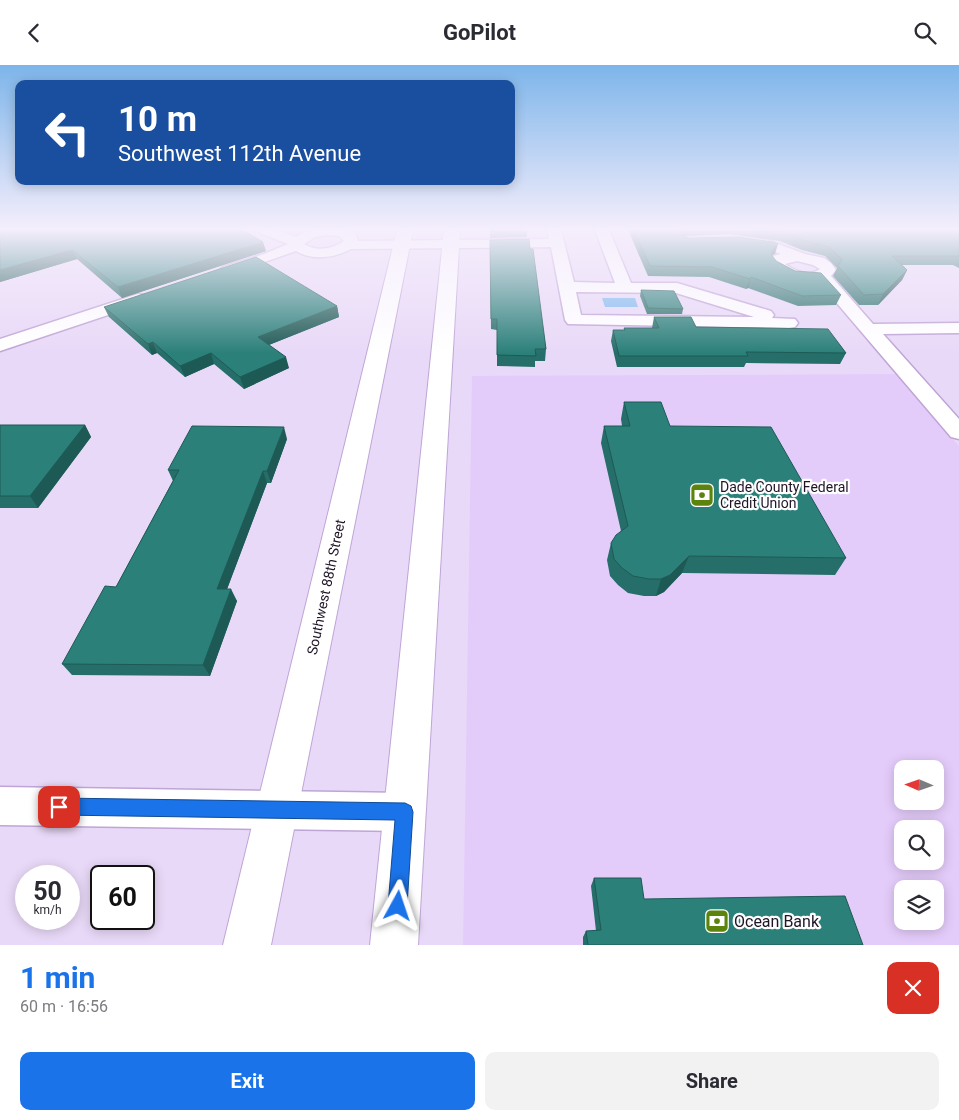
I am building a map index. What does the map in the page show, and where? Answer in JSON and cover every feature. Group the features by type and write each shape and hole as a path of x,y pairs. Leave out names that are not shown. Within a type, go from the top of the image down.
{"main road":[{"name":"Southwest 88th Street","path":"247,945 396,271"},
{"path":"394,945 449,271"}],"street":[{"path":"215,274 224,271"},
{"path":"564,271 574,321 789,323 712,297 677,288 568,287"},
{"path":"619,271 625,287"},
{"path":"787,271 808,277 822,276 827,271"},
{"path":"822,276 959,432"},
{"path":"0,345 150,295"},
{"path":"700,321 712,297"},
{"path":"867,329 959,328"},
{"path":"0,806 405,812"}],"shaded area":[{"path":"897,374 959,446 959,945 463,945 472,376"}],"water":[{"path":"602,298 635,298 638,307 605,307"}],"building":[{"path":"98,271 169,271 118,287"},
{"path":"213,271 279,271 337,306 258,337 286,357 240,377 211,353 180,366 153,342 148,344 104,307"},
{"path":"490,271 536,271 546,349 535,349 536,356 497,355 497,319 491,319"},
{"path":"725,271 821,273 841,295 802,296 751,277 750,279"},
{"path":"843,271 906,271 883,294 864,295"},
{"path":"641,290 674,291 683,309 648,308"},
{"path":"654,317 691,317 696,327 828,329 846,353 746,352 748,356 619,356 613,330 625,330 624,328 659,328"},
{"name":"Dade County Federal Credit Union","path":"624,402 661,402 670,426 771,427 846,558 689,556 670,575 661,579 633,576 614,559 611,543 616,535 628,526 604,426 630,426"},
{"path":"0,425 85,425 30,496 0,496"},
{"path":"192,426 284,427 267,471 263,471 217,589 231,589 203,665 62,664 105,586 116,587 179,470 168,470"},
{"name":"Ocean Bank","path":"594,878 641,878 644,899 845,896 863,945 588,945 586,931 601,930"}],"place":[{"name":"Dade County Federal Credit Union","path":"702,495"},
{"name":"Ocean Bank","path":"717,921"}],"route":[{"path":"59,807 405,812 398,906"}]}
